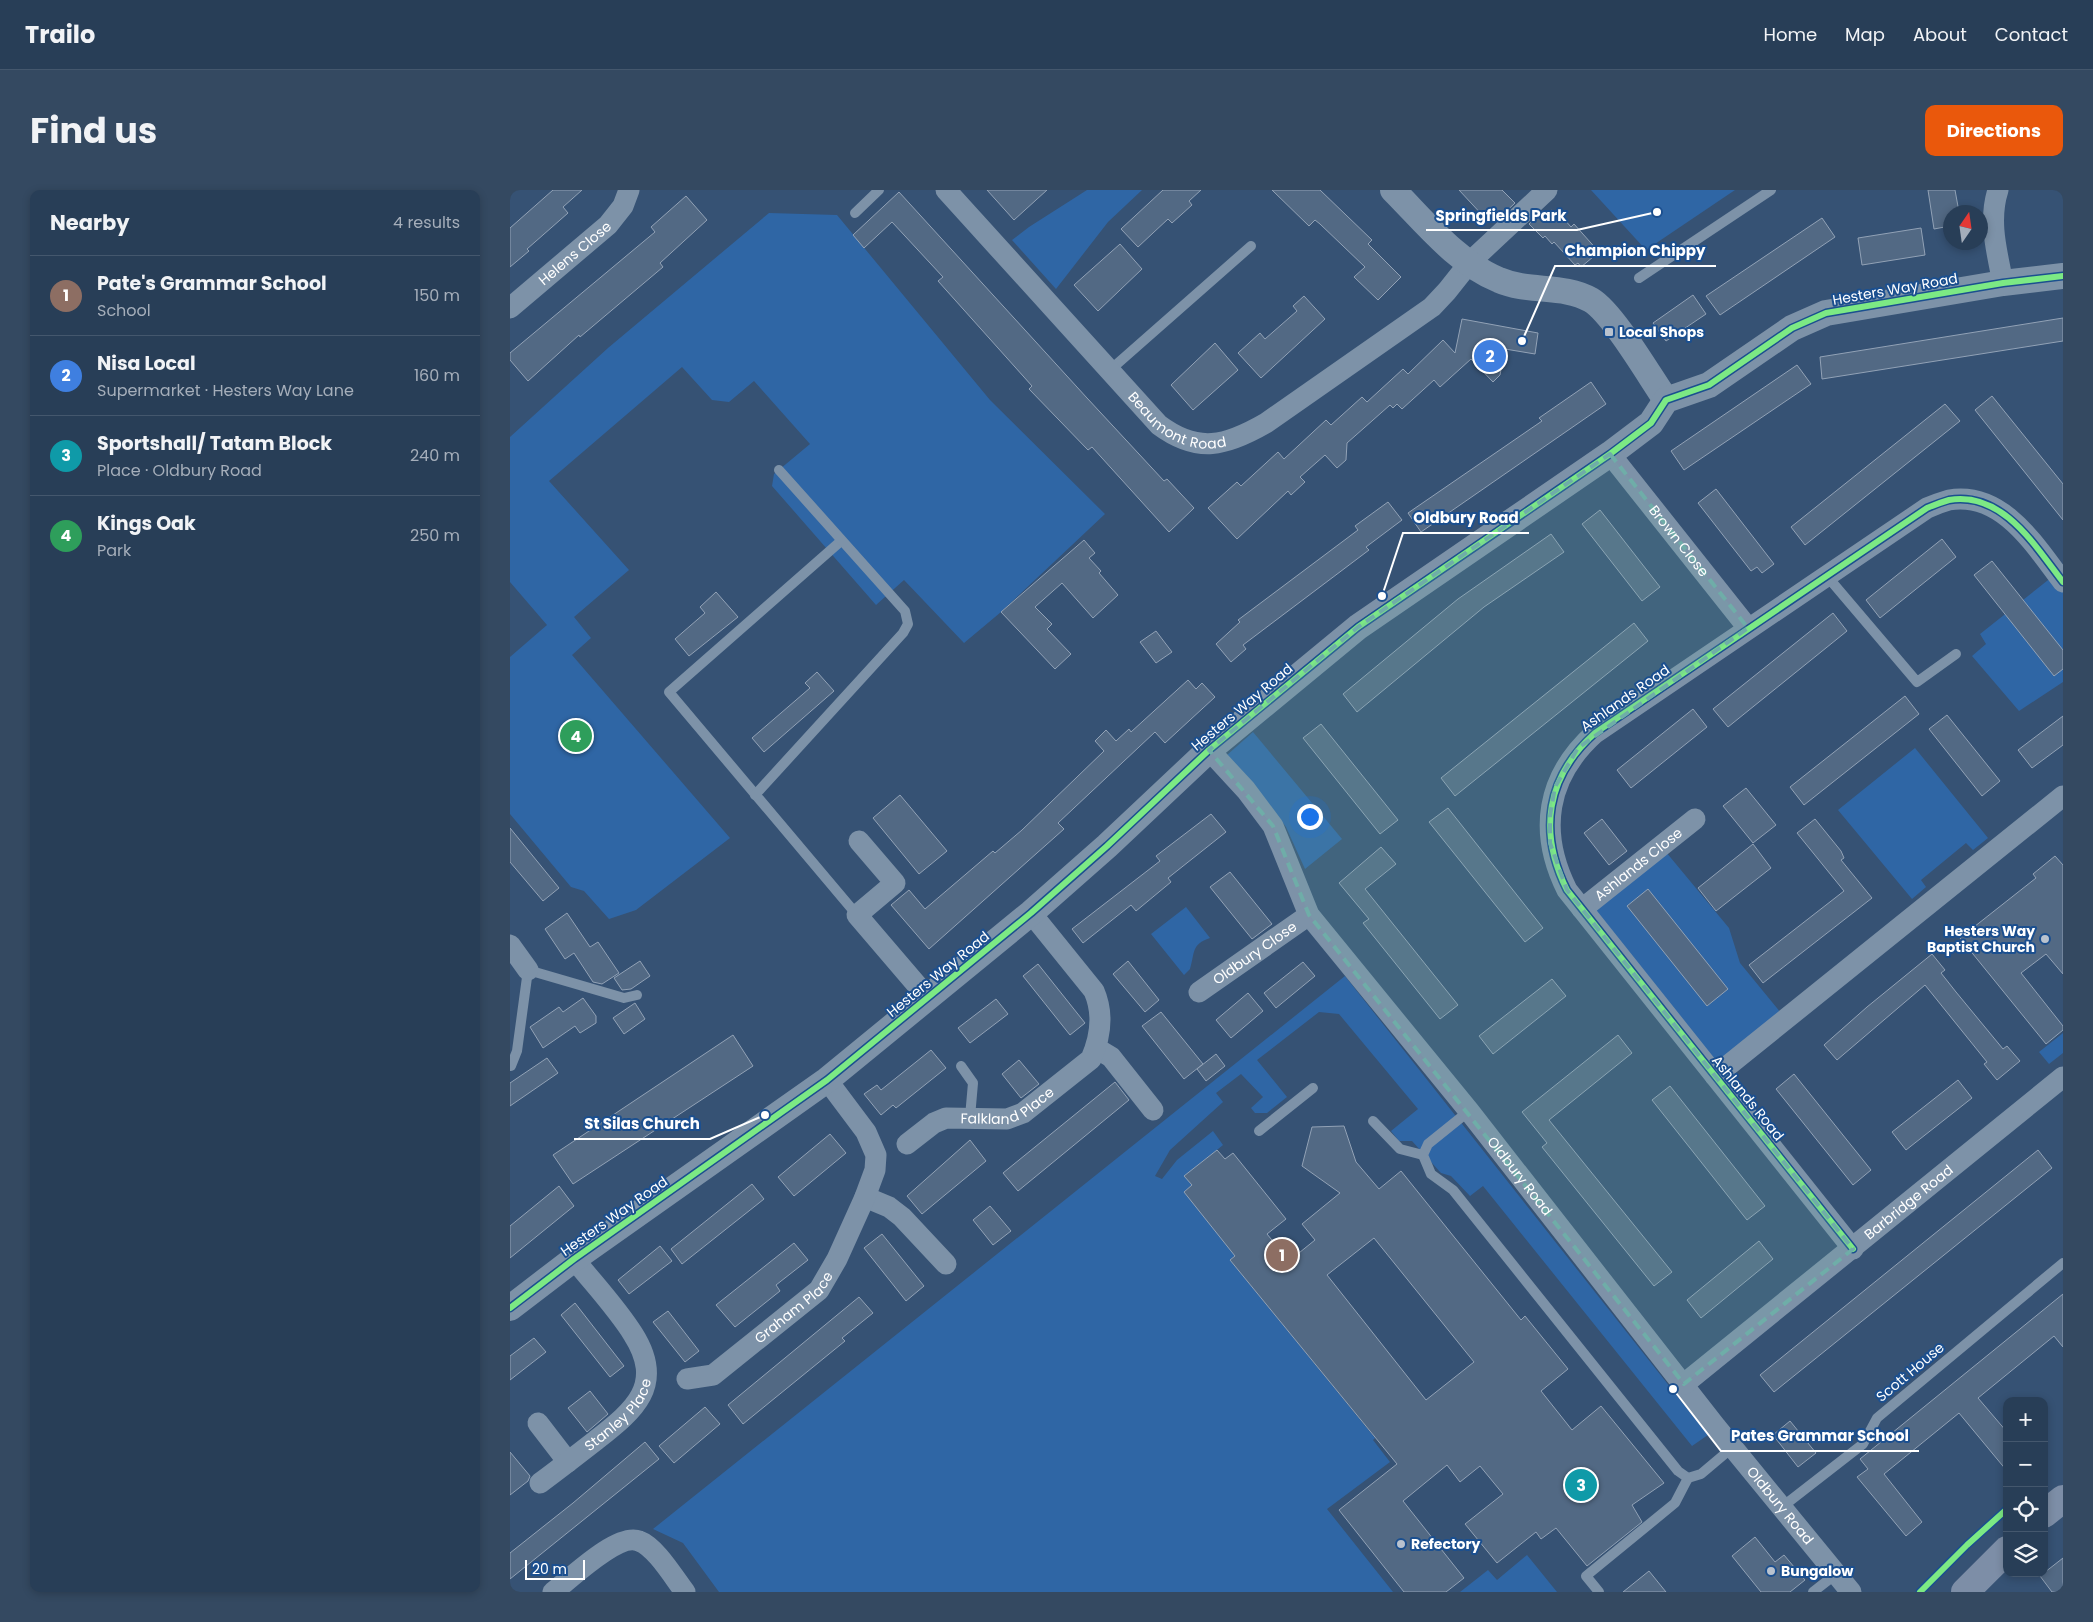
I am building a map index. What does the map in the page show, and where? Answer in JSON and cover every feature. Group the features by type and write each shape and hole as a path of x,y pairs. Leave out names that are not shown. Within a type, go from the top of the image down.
{"main road":[{"path":"2048,1511 2063,1499"},
{"path":"1974,1588 2003,1555"}],"street":[{"name":"Helens Close","path":"510,308 608,225 623,206 629,190"},
{"name":"Beaumont Road","path":"946,190 1159,425 1175,437 1207,444 1240,438 1266,424 1432,306 1447,291 1470,262 1547,190"},
{"path":"1393,190 1451,247 1500,281 1529,288 1567,291 1592,301 1618,329 1666,400"},
{"path":"1998,190 1993,214 1993,228 2003,283"},
{"name":"Hesters Way Road","path":"510,1308 574,1259 827,1080 1031,913 1107,846 1209,750 1358,627 1610,454 1651,423 1666,400 1709,385 1792,328 1826,313 2003,283 2063,276"},
{"name":"Brown Close","path":"1610,454 1748,628"},
{"name":"Ashlands Road","path":"1852,1248 1567,890 1556,868 1550,843 1550,816 1555,788 1578,748 1595,733 1927,508 1950,500 1988,505 2005,514 2020,528 2063,582"},
{"name":"Oldbury Road","path":"1209,750 1246,790 1272,826 1309,915 1469,1110 1733,1447 1851,1592"},
{"name":"Ashlands Road","path":"1715,1076 2063,796"},
{"name":"Ashlands Close","path":"1582,909 1695,820"},
{"path":"859,841 895,883 857,914 928,998"},
{"name":"Falkland Place","path":"907,1144 934,1123 946,1118 1007,1118 1023,1112 1081,1069 1091,1059 1096,1048 1101,1006 1094,991 1031,913"},
{"name":"Oldbury Close","path":"1199,992 1309,915"},
{"path":"510,945 528,970"},
{"path":"1096,1048 1111,1057 1153,1110"},
{"name":"Barbridge Road","path":"1684,1384 2063,1077"},
{"name":"Graham Place","path":"687,1379 713,1375 819,1290 837,1259 866,1197 875,1170 876,1155 872,1144 827,1080"},
{"path":"866,1197 889,1208 902,1217 946,1264"},
{"name":"Stanley Place","path":"540,1483 629,1414 640,1397 646,1377 642,1354 632,1333 574,1259"},
{"name":"Stanley Place","path":"538,1423 568,1462"},
{"path":"553,1592 620,1542 639,1540 654,1552 685,1592"}],"lane":[{"path":"855,212 879,190"},
{"path":"1639,278 1771,190"},
{"path":"1109,371 1251,246"},
{"path":"755,795 903,634 908,624 904,611 779,470"},
{"path":"840,540 669,692 857,914"},
{"path":"1826,575 1917,682 1956,654"},
{"path":"512,1066 517,1051 528,970 624,998 637,995"},
{"path":"961,1066 973,1082 970,1117"},
{"path":"1260,1131 1313,1088"},
{"path":"1469,1110 1428,1144 1423,1155 1431,1174 1453,1190 1678,1471 1688,1478"},
{"path":"1374,1121 1400,1149 1423,1155"},
{"name":"Scott House","path":"1782,1507 1863,1444 1877,1418 2063,1264"},
{"path":"1598,1592 1586,1576 1675,1503 1688,1478 1702,1474 1733,1447"},
{"path":"1812,1592 1836,1574"}],"highlighted area":[{"path":"1610,454 1748,628 1578,748 1555,787 1550,816 1550,843 1567,890 1853,1249 1684,1384 1309,915 1273,826 1209,750 1358,627"}],"shaded area":[{"path":"1087,190 1142,190 1108,222 1056,289 1012,240"},
{"path":"1591,190 1735,190 1646,250"},
{"path":"769,213 837,215 990,400 1105,514 1001,612 964,643 904,580 876,605 772,486 774,474 810,444 754,381 729,402 712,400 682,367 549,481 629,570 574,617 591,638 572,655 730,838 636,910 609,919 584,891 571,887 510,814 510,657 547,625 510,582 510,437 608,348"},
{"path":"2057,573 2063,582 2063,682 2019,711 1972,656 1986,644 1980,634"},
{"path":"1253,732 1342,839 1305,869 1286,827 1266,800 1227,755"},
{"path":"1915,748 1988,838 1973,850 1966,843 1921,880 1926,887 1912,899 1838,810"},
{"path":"1661,846 1729,928 1740,963 1786,1019 1715,1076 1582,909"},
{"path":"1186,907 1210,938 1197,946 1190,969 1184,975 1151,934"},
{"path":"1345,976 1708,1435 1692,1446 1483,1186 1470,1196 1451,1176 1441,1173 1412,1141 1399,1141 1391,1131 1418,1109 1339,1014 1319,1012 1257,1060 1287,1097 1267,1113 1255,1113 1251,1108 1263,1097 1241,1074 1216,1093 1223,1102 1170,1150 1155,1176 1162,1179 1177,1160 1213,1131 1223,1145 1185,1176 1192,1185 1184,1192 1239,1252 1230,1260 1375,1438 1373,1440 1390,1462 1327,1509 1393,1592 719,1592 683,1543 653,1529"},
{"path":"2063,1033 2063,1053 2049,1064 2039,1052"},
{"path":"1527,1555 1557,1592 1460,1592 1488,1570 1497,1580"}],"building":[{"path":"553,190 582,190 563,207 568,213 527,249 529,251 510,267 510,228"},
{"path":"987,190 1047,190 1014,220"},
{"path":"1163,190 1201,190 1189,201 1192,205 1172,223 1168,219 1138,247 1121,229"},
{"path":"1272,190 1320,190 1372,240 1368,244 1401,277 1378,300 1354,277 1365,267 1320,224 1315,220 1309,226"},
{"path":"1459,190 1502,190 1515,203 1498,219 1491,212 1485,218"},
{"path":"1928,190 1955,190 1958,205 1943,205 1943,227 1934,229"},
{"path":"899,192 1164,481 1167,479 1194,508 1169,532 1092,447 1088,450 1029,389 1032,386 938,281 943,277 892,222 864,248 853,235"},
{"path":"686,196 707,220 660,263 663,267 580,337 579,335 528,381 510,360 510,353 655,232 651,227"},
{"path":"1552,210 1561,221 1564,219 1571,227 1574,224 1599,252 1581,267 1578,263 1575,265 1554,242 1552,244 1545,236 1543,238 1529,224 1543,211 1546,215"},
{"path":"1822,218 1835,237 1720,315 1706,296"},
{"path":"1921,228 1925,255 1862,265 1858,238"},
{"path":"1120,244 1142,269 1098,311 1074,285"},
{"path":"1693,295 1706,314 1666,341 1653,323"},
{"path":"1304,296 1325,319 1261,378 1238,353 1260,333 1265,339 1297,311 1293,306"},
{"path":"2063,318 2063,341 1822,379 1820,357"},
{"path":"1462,319 1538,333 1535,354 1505,349 1500,375 1493,382 1471,359 1440,387 1434,380 1402,409 1397,404 1393,408 1390,405 1347,443 1346,460 1337,468 1325,455 1300,477 1305,482 1291,495 1288,491 1237,539 1208,508 1237,482 1241,486 1278,452 1284,459 1326,420 1331,425 1362,397 1367,402 1403,369 1408,374 1443,340 1455,353"},
{"path":"1215,343 1238,370 1193,410 1171,385"},
{"path":"1797,365 1811,384 1684,470 1671,451"},
{"path":"1591,382 1606,404 1421,532 1408,513 1542,421 1539,418"},
{"path":"1992,396 2063,484 2063,520 1975,410"},
{"path":"1945,404 1960,421 1805,545 1791,527"},
{"path":"1716,489 1774,564 1762,573 1757,567 1751,571 1698,503"},
{"path":"1388,502 1402,520 1366,547 1369,550 1243,645 1246,649 1231,662 1216,644 1240,622 1238,620 1358,530 1355,526"},
{"path":"1600,510 1660,587 1642,601 1582,524"},
{"path":"1551,534 1564,552 1484,607 1357,712 1343,694 1458,599"},
{"path":"1942,539 1956,557 1880,618 1866,600"},
{"path":"1084,540 1095,553 1089,558 1118,595 1093,618 1062,583 1035,607 1052,624 1047,629 1071,654 1055,669 1001,612"},
{"path":"1992,561 2063,650 2063,669 2054,676 1974,575"},
{"path":"716,592 738,617 689,656 675,639 705,613 700,607"},
{"path":"1833,613 1847,631 1728,727 1713,709"},
{"path":"1634,623 1648,641 1455,796 1441,778"},
{"path":"1156,631 1172,652 1156,663 1140,642"},
{"path":"817,672 834,691 764,752 752,738 810,688 805,683"},
{"path":"1188,680 1196,689 1202,683 1215,697 1165,743 1155,732 1058,823 1064,829 929,949 891,905 909,890 925,909 993,851 995,853 1022,830 1104,751 1095,741 1106,730 1116,741 1129,729 1131,732"},
{"path":"1905,696 1919,714 1804,805 1790,787"},
{"path":"1693,709 1707,727 1631,788 1617,770"},
{"path":"1947,715 2000,781 1982,796 1929,729"},
{"path":"2063,716 2063,745 2032,768 2018,750"},
{"path":"1321,724 1398,820 1380,834 1303,738"},
{"path":"1746,788 1776,825 1753,843 1723,806"},
{"path":"900,795 947,851 919,874 873,818"},
{"path":"1448,808 1543,928 1525,942 1429,822"},
{"path":"1211,814 1226,832 1168,878 1171,882 1136,911 1131,905 1083,943 1072,929 1160,861 1156,856"},
{"path":"1602,819 1627,851 1609,865 1584,833"},
{"path":"1815,819 1841,851 1844,858 1841,860 1872,898 1763,983 1749,965 1844,891 1797,833"},
{"path":"510,828 559,888 543,901 510,862"},
{"path":"1753,844 1771,868 1716,911 1698,888"},
{"path":"1381,847 1396,864 1365,889 1458,1005 1440,1019 1363,923 1369,919 1339,883"},
{"path":"2055,856 2063,865 2063,974 2046,954 2021,973 2063,1026 2063,1030 2046,1044 1960,938 2036,878 2033,874"},
{"path":"1230,872 1272,924 1252,939 1210,887"},
{"path":"1648,889 1728,989 1707,1006 1627,906"},
{"path":"567,913 590,947 598,942 619,973 602,984 593,982 574,953 565,959 545,929"},
{"path":"1932,954 1945,970 1941,973 1956,992 2003,1049 2007,1046 2020,1061 1997,1080 1984,1064 1987,1062 1925,985 1837,1060 1824,1045"},
{"path":"640,961 650,976 631,989 622,990 614,978"},
{"path":"1128,961 1159,1000 1145,1012 1113,974"},
{"path":"1303,962 1315,976 1276,1008 1264,993"},
{"path":"1038,964 1085,1023 1070,1035 1023,976"},
{"path":"1552,979 1566,996 1493,1054 1479,1036"},
{"path":"1248,993 1263,1011 1231,1038 1216,1020"},
{"path":"583,998 596,1016 596,1023 580,1033 575,1026 543,1048 530,1027 559,1007 563,1012"},
{"path":"996,999 1008,1014 970,1043 958,1028"},
{"path":"635,1003 645,1019 624,1034 613,1018"},
{"path":"1161,1012 1203,1064 1184,1079 1142,1026"},
{"path":"733,1035 753,1066 573,1184 553,1155"},
{"path":"1618,1035 1632,1053 1549,1120 1672,1272 1654,1286 1542,1147 1547,1143 1522,1112"},
{"path":"931,1050 946,1068 896,1108 893,1105 881,1115 864,1094 877,1085 881,1090"},
{"path":"1216,1054 1225,1066 1206,1081 1197,1069"},
{"path":"547,1058 558,1073 510,1106 510,1083"},
{"path":"1019,1060 1039,1084 1021,1098 1002,1074"},
{"path":"1794,1074 1871,1170 1853,1185 1776,1089"},
{"path":"1958,1080 1972,1098 1906,1150 1892,1132"},
{"path":"1115,1082 1129,1100 1018,1191 1003,1173"},
{"path":"1670,1086 1765,1206 1747,1220 1652,1100"},
{"path":"1344,1126 1356,1162 1379,1189 1401,1171 1521,1320 1525,1316 1568,1369 1541,1391 1572,1430 1601,1406 1664,1483 1632,1505 1642,1522 1587,1566 1556,1528 1541,1539 1536,1532 1497,1563 1465,1524 1503,1494 1480,1466 1460,1482 1447,1465 1403,1501 1464,1578 1446,1592 1404,1592 1339,1510 1397,1464 1230,1260 1235,1256 1184,1192 1192,1185 1184,1176 1217,1150 1225,1159 1233,1153 1286,1219 1267,1234 1289,1261 1315,1240 1302,1224 1340,1193 1302,1166 1312,1127","holes":["1374,1238 1474,1362 1426,1400 1327,1275"]},
{"path":"830,1134 846,1153 794,1196 778,1177"},
{"path":"970,1140 986,1161 922,1214 907,1196"},
{"path":"2038,1150 2052,1168 1774,1392 1760,1375"},
{"path":"752,1184 764,1199 682,1264 671,1249"},
{"path":"559,1186 574,1206 510,1258 510,1226"},
{"path":"990,1206 1011,1231 993,1245 973,1220"},
{"path":"882,1234 924,1286 906,1301 864,1248"},
{"path":"1759,1241 1773,1259 1701,1318 1687,1300"},
{"path":"794,1243 808,1260 776,1285 780,1291 735,1327 716,1305"},
{"path":"660,1246 672,1261 629,1294 618,1280"},
{"path":"2063,1294 2063,1347 2054,1336 1978,1398 2003,1427 2003,1466 1959,1413 1884,1474 1922,1522 1906,1536 1857,1477 1868,1469 1860,1459"},
{"path":"859,1297 873,1313 842,1338 845,1341 743,1424 728,1405"},
{"path":"575,1303 624,1366 610,1377 561,1315"},
{"path":"668,1311 699,1351 685,1362 653,1322"},
{"path":"534,1338 546,1352 510,1380 510,1356"},
{"path":"590,1391 608,1414 587,1432 568,1408"},
{"path":"705,1407 720,1424 674,1463 659,1446"},
{"path":"1790,1421 1816,1453 1798,1467 1773,1435"},
{"path":"645,1442 659,1459 510,1579 510,1553"},
{"path":"510,1452 530,1476 528,1481 510,1495"},
{"name":"Bungalow","path":"1755,1537 1775,1562 1784,1555 1805,1580 1790,1592 1761,1592 1732,1556"},
{"path":"2063,1558 2063,1592 2052,1592 2041,1577 2048,1577 2048,1570"},
{"path":"1649,1571 1666,1592 1623,1592"}],"cycle path":[{"path":"510,1308 574,1259 827,1080 1031,913 1107,846 1209,750 1358,627 1610,454 1651,423 1666,400 1709,385 1792,328 1826,313 2003,283 2063,276"},
{"path":"1853,1249 1567,890 1552,847 1550,826 1552,806 1557,787 1566,768 1595,733 1927,508 1949,500 1968,499 1986,504 2001,512 2029,538 2063,582"},
{"path":"1920,1592 2003,1513"}],"place":[{"name":"Springfields Park","path":"1657,212"},
{"name":"Local Shops","path":"1609,332"},
{"name":"Champion Chippy","path":"1522,341"},
{"name":"Nisa Local","path":"1490,356"},
{"name":"Oldbury Road","path":"1382,596"},
{"name":"Kings Oak","path":"576,736"},
{"name":"Hesters Way Baptist Church","path":"2045,939"},
{"name":"St Silas Church","path":"765,1115"},
{"name":"Pate's Grammar School","path":"1282,1255"},
{"name":"Pates Grammar School","path":"1673,1389"},
{"name":"Sportshall/ Tatam Block","path":"1581,1485"},
{"name":"Refectory","path":"1401,1544"},
{"name":"Bungalow","path":"1771,1571"}]}
